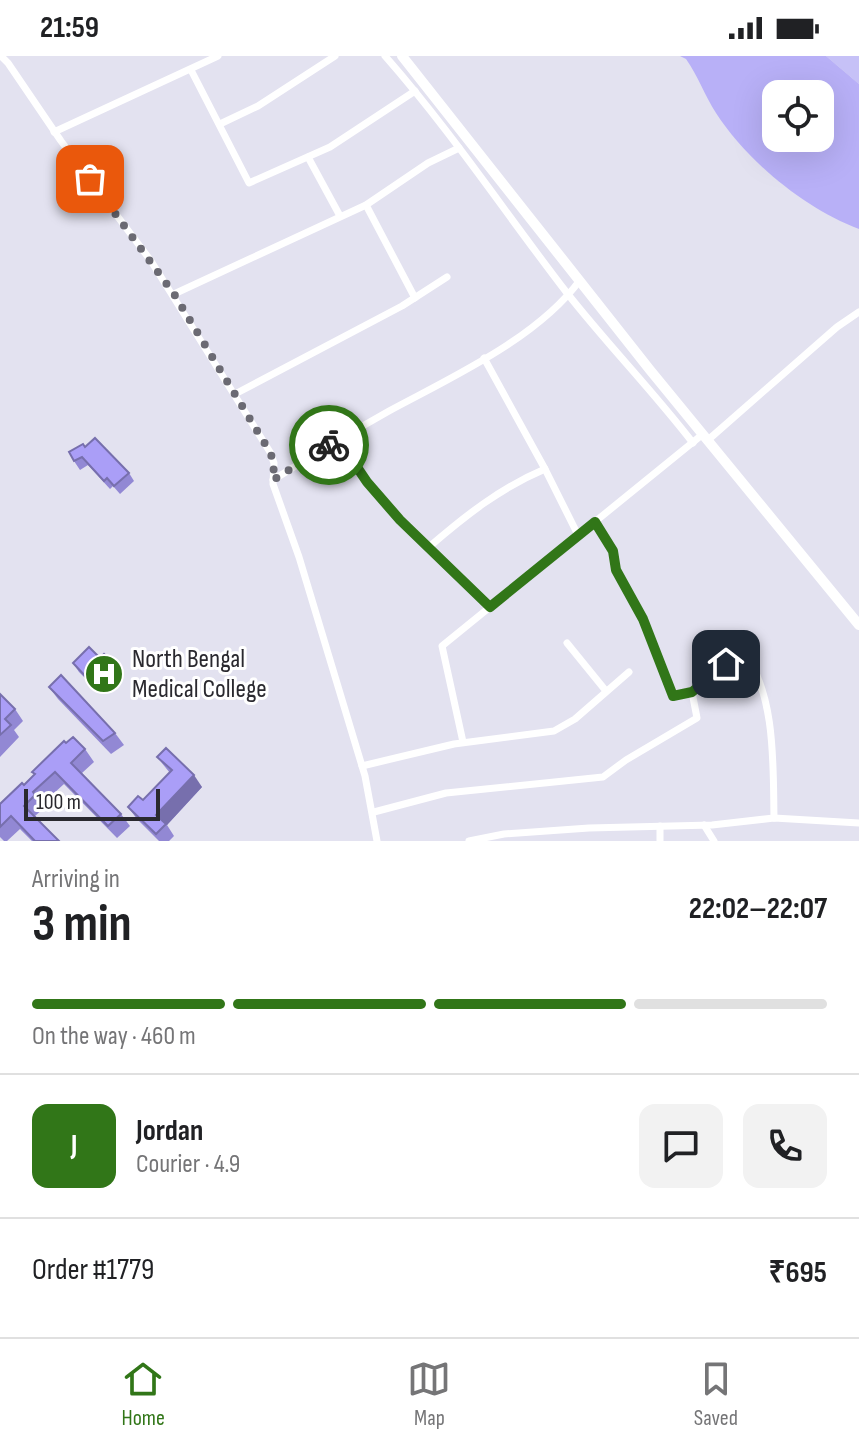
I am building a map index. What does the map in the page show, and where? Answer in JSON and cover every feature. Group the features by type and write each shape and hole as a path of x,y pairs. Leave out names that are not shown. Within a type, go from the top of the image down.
{"street":[{"path":"1,56 174,294 272,456 273,480 362,766 374,812 377,841"},
{"path":"54,132 218,56"},
{"path":"220,124 258,106 335,56"},
{"path":"385,56 459,148 569,295 693,443"},
{"path":"402,56 859,625"},
{"path":"191,70 249,183 330,147 415,91"},
{"path":"174,294 366,205 428,163 459,148"},
{"path":"308,157 340,216"},
{"path":"366,205 415,298"},
{"path":"235,394 415,298 447,277"},
{"path":"273,480 338,439 484,358 548,317 580,280"},
{"path":"463,742 442,646 859,312"},
{"path":"484,358 578,535"},
{"path":"338,439 367,482 400,520 490,607"},
{"path":"429,547 474,508 517,481 545,469"},
{"path":"595,522 613,551 616,570 643,619 673,696 692,692 743,650 756,668 773,759 774,818"},
{"path":"567,643 606,691"},
{"path":"362,766 463,742 554,731 575,719 629,672"},
{"path":"374,812 446,793 603,777 697,718 692,692"},
{"path":"469,841 774,818 859,823"},
{"path":"704,825 714,841"},
{"path":"660,826 660,841"}],"shaded area":[{"path":"680,56 826,56 859,84 859,229 818,209 761,166 716,113 686,59"},
{"path":"826,56 859,56 859,84"}],"building":[{"path":"95,438 129,473 114,486 107,478 104,481 82,457 74,461 69,452 83,444 85,447"},
{"path":"89,647 100,658 104,654 110,660 89,680 73,663"},
{"path":"61,675 115,733 103,741 49,687"},
{"path":"0,694 15,709 5,719 11,725 0,735"},
{"path":"73,737 85,749 71,763 121,814 108,826 55,772 33,792 35,795 24,806 59,841 35,841 11,816 0,827 0,804 22,783 24,785 35,774 32,772 64,741 66,743"},
{"path":"166,748 194,775 156,815 166,824 156,834 128,807 138,796 143,800 172,770 157,757"}],"way so far":[{"path":"90,179 151,261 206,345 274,460 273,480 329,445"}],"place":[{"name":"North Bengal Medical College","path":"104,674"}],"route":[{"path":"329,445 338,439 367,482 400,520 490,607 595,522 613,551 616,570 643,619 673,696 692,692 726,664"}]}
